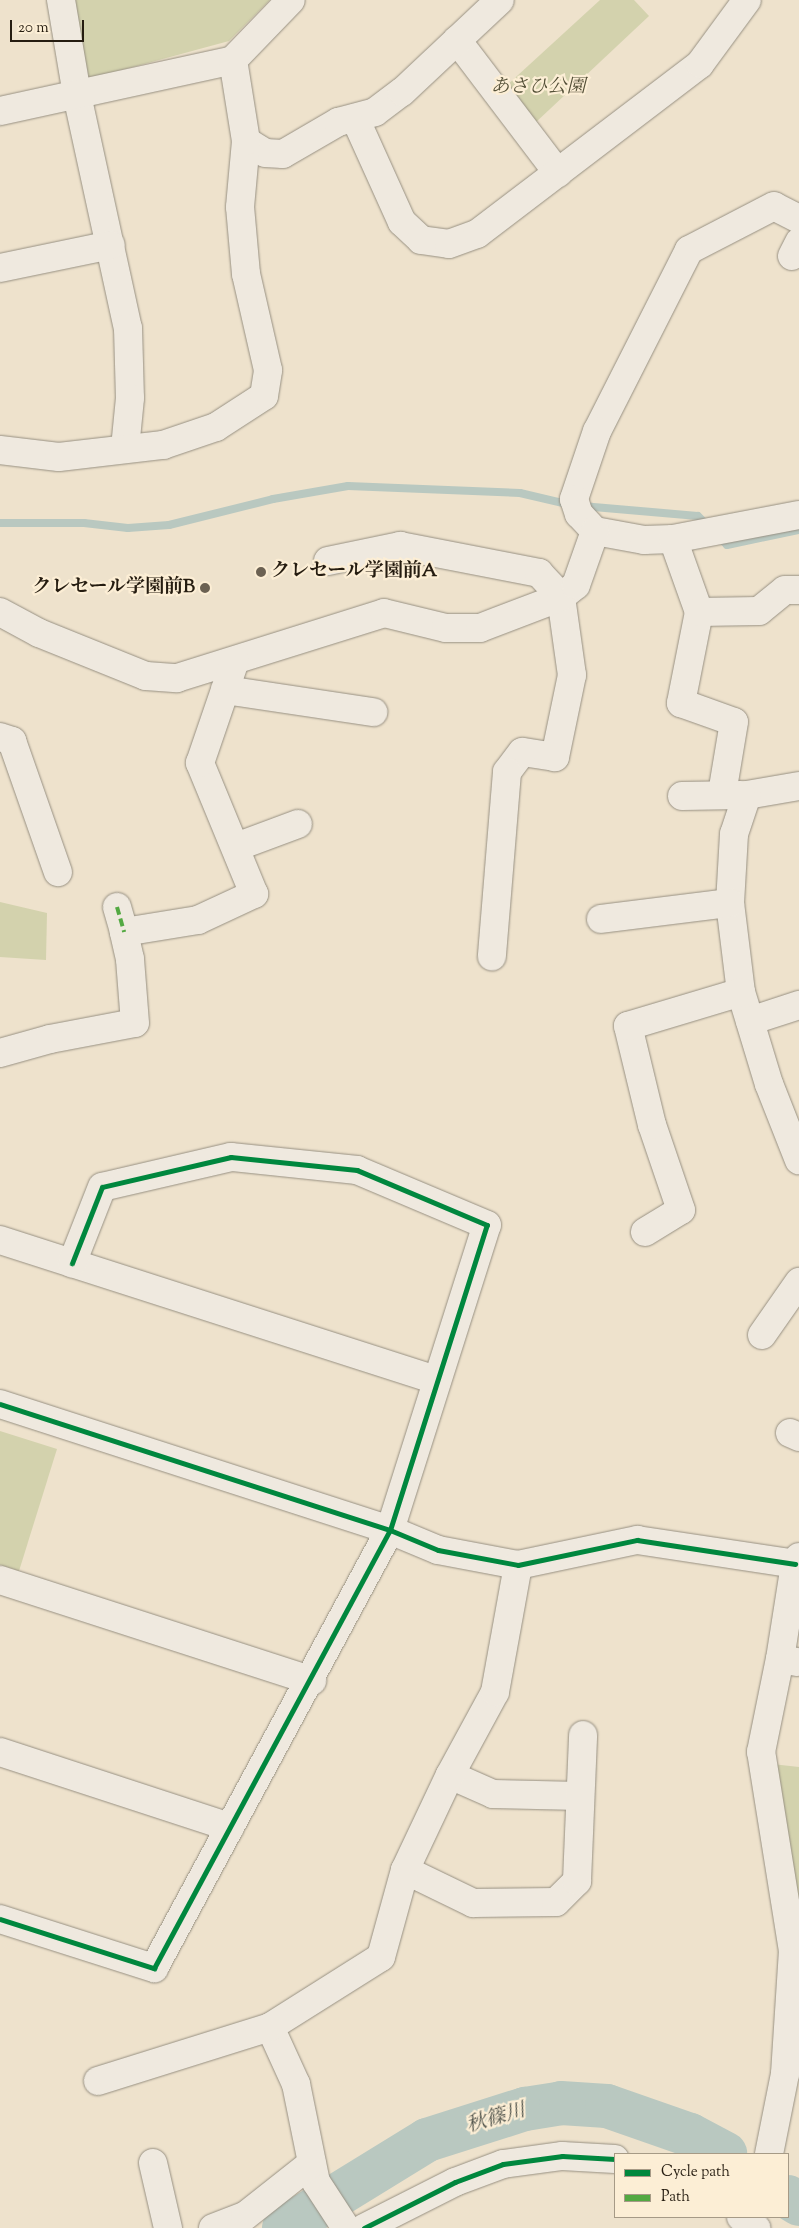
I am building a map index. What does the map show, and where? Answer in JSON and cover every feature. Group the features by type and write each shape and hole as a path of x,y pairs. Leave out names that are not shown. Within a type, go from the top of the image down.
{"street":[{"path":"61,0 77,95 128,328 130,398 125,448"},
{"path":"0,111 233,60 291,0"},
{"path":"246,141 265,153 283,154 338,122 375,112 402,92 500,0"},
{"path":"354,118 402,222 421,240 449,244 478,234 700,64 747,0"},
{"path":"457,40 558,174"},
{"path":"0,450 59,457 125,448 163,446 207,430 244,411 264,396 268,370 246,274 240,207 246,141 233,60"},
{"path":"799,219 774,206 689,250 597,431 574,499 579,514 595,531 644,540 674,539 799,515"},
{"path":"0,268 111,245"},
{"path":"0,612 39,633 146,676 177,678 384,613 446,628 480,628 561,597 576,585 595,531"},
{"path":"674,539 699,612 681,703 734,722 734,834 730,903 742,992 769,1084 798,1156"},
{"path":"328,561 400,546 539,573 561,597 572,675 555,756 522,752 507,772 492,956"},
{"path":"699,612 759,611 784,590 799,590"},
{"path":"0,1053 50,1039 135,1023 130,959 120,920 198,920 254,894 236,846 200,763 235,661"},
{"path":"225,690 373,712"},
{"path":"0,737 12,741 58,872"},
{"path":"682,796 734,795 799,786"},
{"path":"236,846 298,824"},
{"path":"601,918 730,903"},
{"path":"645,1232 681,1210 652,1125 628,1026 742,992"},
{"path":"750,1021 799,1004"},
{"path":"0,1919 154,1968 312,1681 390,1530 436,1380 487,1225 357,1170 231,1157 102,1187 72,1263"},
{"path":"0,1240 436,1380"},
{"path":"762,1335 799,1282"},
{"path":"0,1404 390,1530 438,1550 518,1565 637,1540 797,1560 790,1660 761,1752 793,1951 785,2074 769,2153"},
{"path":"98,2081 270,2027 381,1957 405,1870 450,1774 495,1692 518,1565"},
{"path":"0,1580 312,1681"},
{"path":"405,1870 473,1902 556,1902 577,1882 583,1735"},
{"path":"0,1752 230,1827"},
{"path":"450,1774 493,1794 580,1796"},
{"path":"270,2027 296,2084 314,2172 346,2228"},
{"path":"364,2228 455,2182 503,2164 562,2156 614,2159"},
{"path":"153,2163 168,2228"},
{"path":"213,2228 245,2216 314,2172"},
{"path":"742,2218 756,2228"}],"green space":[{"path":"73,0 270,0 229,41 89,79"},
{"name":"あさひ公園","path":"600,0 634,0 649,16 534,124 506,86"},
{"path":"0,902 47,913 46,960 0,957"},
{"path":"0,1431 57,1449 19,1571 0,1565"},
{"path":"772,1764 799,1767 799,1958"}],"waterway":[{"path":"0,523 84,523 128,528 169,525 273,499 348,486 520,493 571,505"},
{"path":"582,506 698,516 709,527"},
{"path":"719,537 727,545 799,530"},
{"name":"秋篠川","path":"284,2228 427,2140 525,2109 561,2103 607,2106 690,2135 723,2153"},
{"name":"秋篠川","path":"789,2198 799,2204"}],"marked path":[{"path":"117,907 124,932"}],"cycle path":[{"path":"0,1919 154,1968 390,1530 487,1225 357,1170 231,1157 102,1187 72,1263"},
{"path":"0,1404 390,1530 438,1550 518,1565 637,1540 795,1564"},
{"path":"364,2228 455,2182 503,2164 562,2156 614,2159"}],"place":[{"name":"クレセール学園前A","path":"261,572"},
{"name":"クレセール学園前B","path":"205,588"}]}
